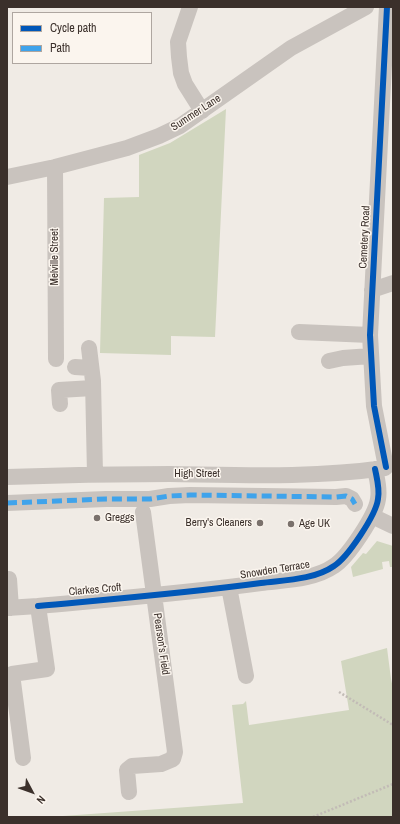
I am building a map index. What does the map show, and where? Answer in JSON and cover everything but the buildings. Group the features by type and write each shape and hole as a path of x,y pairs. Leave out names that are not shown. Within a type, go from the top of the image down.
{"street":[{"path":"190,7 178,42 179,57 181,72 185,84 202,111"},
{"name":"Summer Lane","path":"7,177 55,167 127,148 159,136 180,126 291,48 366,7"},
{"name":"Cemetery Road","path":"385,467 374,406 370,335 387,7"},
{"name":"Melville Street","path":"55,167 61,352"},
{"path":"372,290 393,283"},
{"path":"299,332 370,335"},
{"path":"89,348 93,388 95,474"},
{"path":"329,361 343,358 371,356"},
{"path":"74,367 91,368"},
{"path":"60,404 59,390 93,388"},
{"name":"High Street","path":"7,477 95,474 292,476 334,474 385,467"},
{"name":"Snowden Terrace","path":"154,595 229,587 308,576 334,567 344,558 372,516 378,501 385,467"},
{"name":"High Street","path":"7,503 106,499 150,499 190,495 336,498 346,496 352,499 355,504"},
{"name":"Pearson's Field","path":"129,792 127,770 132,766 161,764 168,762 173,759 175,752 143,512"},
{"path":"372,516 393,526"},
{"path":"9,579 9,608"},
{"path":"229,587 246,676"},
{"name":"Clarkes Croft","path":"9,608 154,595"},
{"path":"23,758 12,674 47,669 38,606"}],"path":[{"path":"339,692 393,725"},
{"path":"313,817 393,784"}],"green space":[{"path":"226,109 215,337 171,336 171,355 100,353 104,198 139,197 139,155 170,143"},
{"path":"377,541 393,546 393,567 390,567 389,561 382,562 383,569 353,577 351,567 363,553 366,554"},
{"path":"387,648 393,688 393,817 49,817 243,803 232,705 243,704 246,701 249,725 349,710 341,661"}],"marked path":[{"path":"7,503 106,499 150,499 190,495 346,496 352,499 355,504"}],"cycle path":[{"path":"386,467 374,406 370,335 387,7"},
{"path":"38,606 178,593 289,580 308,577 326,571 340,561 354,545 372,515 379,495 375,469"}],"place":[{"name":"Greggs","path":"97,518"},
{"name":"Berry's Cleaners","path":"260,523"},
{"name":"Age UK","path":"291,524"}]}
